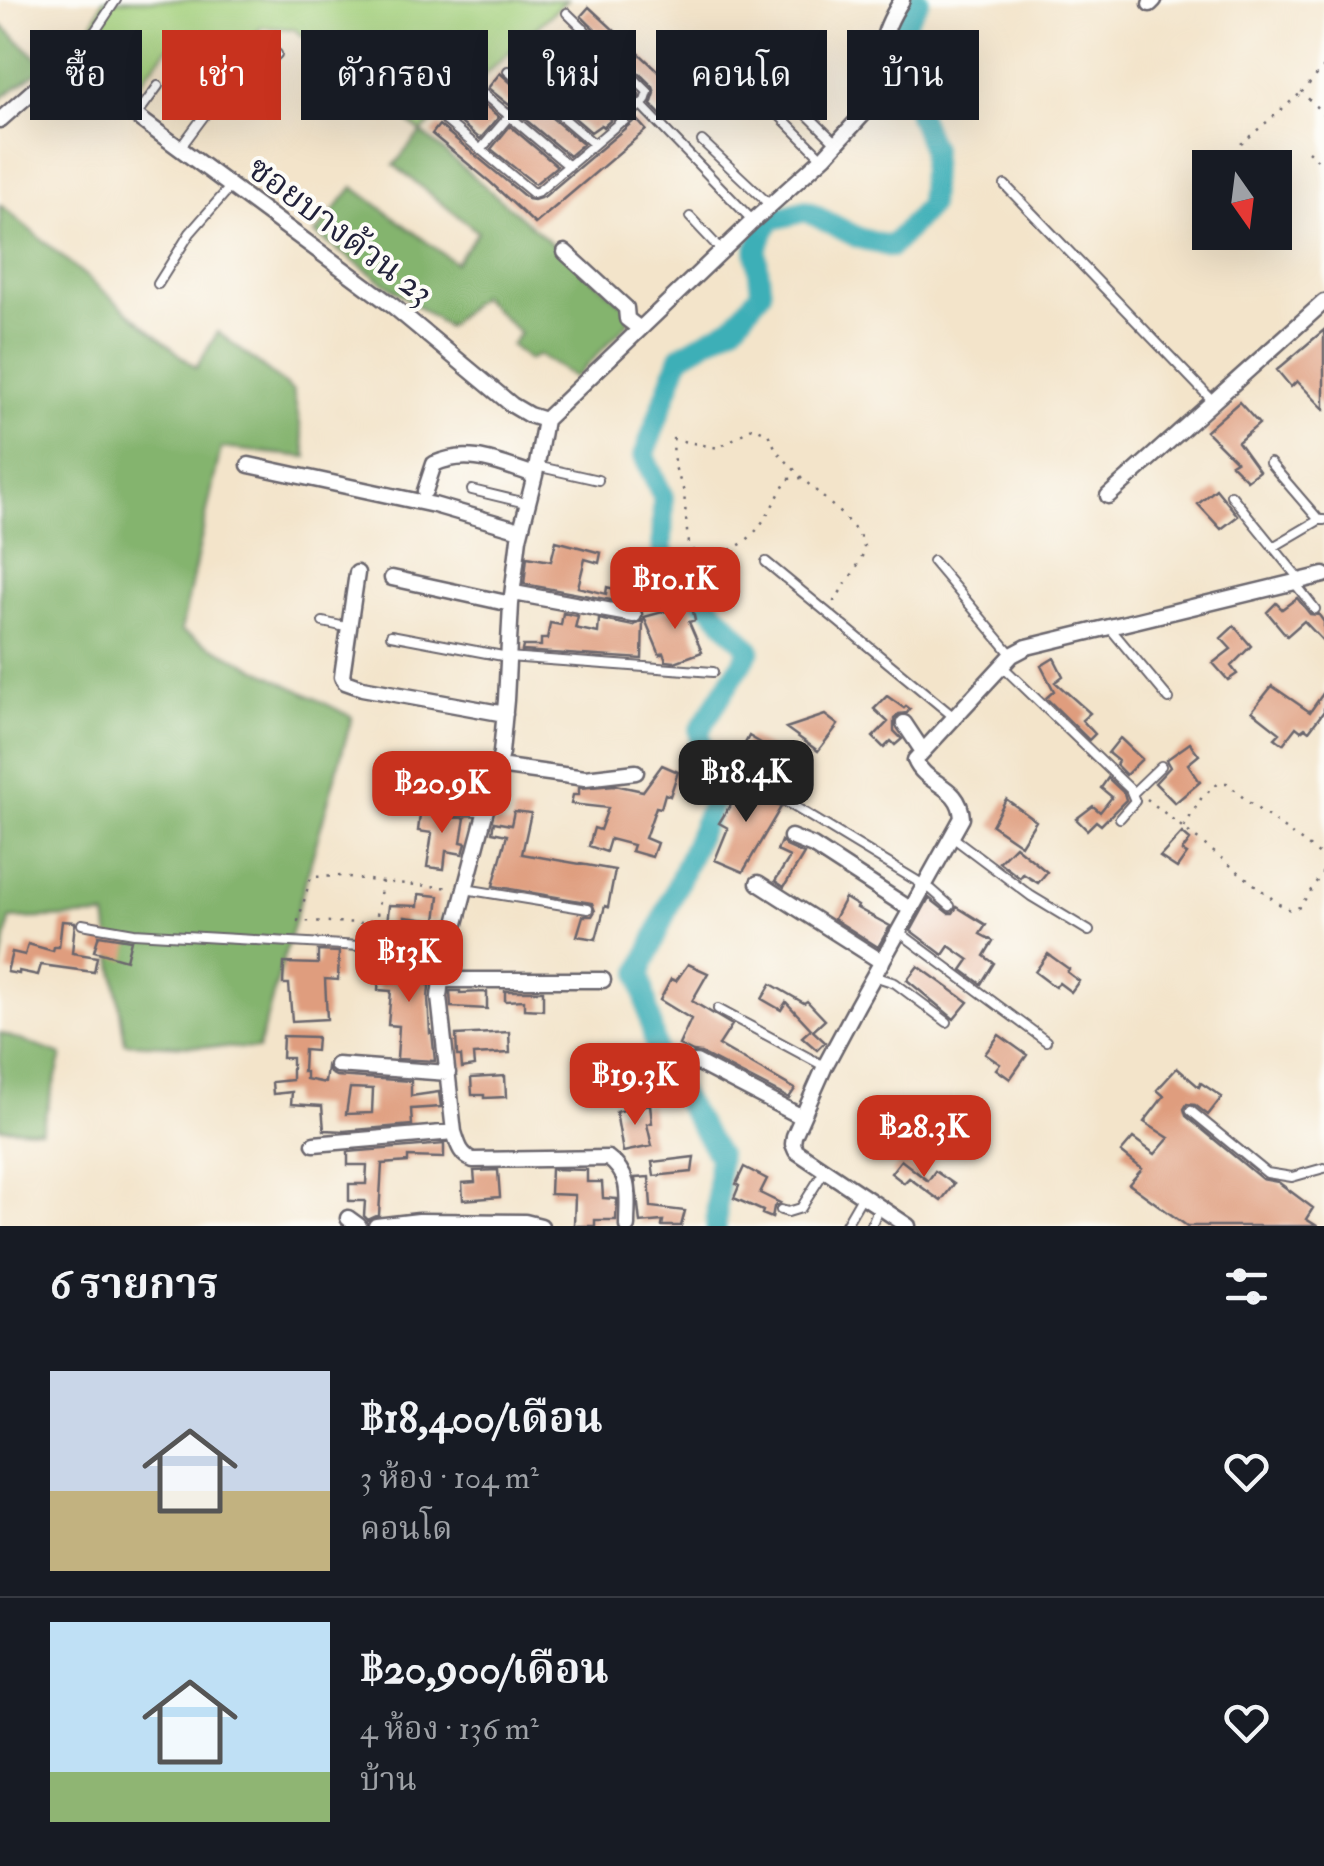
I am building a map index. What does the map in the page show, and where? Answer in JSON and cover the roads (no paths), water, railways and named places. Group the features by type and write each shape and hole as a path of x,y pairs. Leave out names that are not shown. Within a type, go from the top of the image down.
{"street":[{"path":"628,1226 627,1182 620,1166 608,1158 473,1160 460,1149 454,1132 440,980 499,760 512,598 526,503 545,420 822,159 884,89 881,52 885,32 902,0"},
{"path":"0,120 30,93"},
{"name":"ซอยบางด้วน 23","path":"142,120 420,327 512,405 545,420"},
{"path":"565,252 626,308 627,318 640,329"},
{"path":"1108,496 1324,302"},
{"path":"425,490 434,464 462,456 536,470"},
{"path":"249,464 418,502 520,530"},
{"path":"357,573 342,669 345,682 504,714"},
{"path":"908,1226 796,1151 792,1144 825,1066 962,818 957,798 916,766 915,760 1007,661 1027,647 1324,574"},
{"path":"392,578 634,616"},
{"path":"904,723 922,750"},
{"path":"499,760 585,778 636,772"},
{"path":"791,837 813,846 910,909"},
{"path":"758,883 878,969"},
{"path":"440,980 603,980"},
{"path":"696,1062 802,1118"},
{"path":"338,1065 448,1073"},
{"path":"314,1144 454,1132"},
{"path":"376,1226 418,1221 525,1222 541,1226"}],"lane":[{"path":"96,30 116,0"},
{"path":"446,120 533,193 624,121 648,97 648,92 567,14"},
{"path":"142,108 158,86"},
{"path":"488,98 508,114"},
{"path":"641,105 754,220"},
{"path":"481,149 508,118"},
{"path":"180,148 201,120"},
{"path":"515,120 569,166"},
{"path":"565,120 594,144"},
{"path":"784,120 822,159"},
{"path":"813,120 837,144"},
{"path":"702,140 770,206"},
{"path":"1005,185 1213,401"},
{"path":"158,284 190,233 232,186"},
{"path":"690,217 722,250"},
{"path":"1270,463 1321,520 1273,547"},
{"path":"536,470 598,480"},
{"path":"472,490 526,503"},
{"path":"1231,494 1315,609"},
{"path":"933,561 1007,661 1134,796 1135,801 1120,818"},
{"path":"766,562 954,717"},
{"path":"323,622 350,628"},
{"path":"1108,627 1169,699"},
{"path":"390,635 508,657 713,672"},
{"path":"736,766 780,790 780,798 923,884 950,906"},
{"path":"1134,796 1161,766"},
{"path":"438,810 486,811"},
{"path":"951,836 1031,896 1088,931"},
{"path":"465,889 588,909"},
{"path":"82,924 134,933 447,952"},
{"path":"900,932 1046,1041"},
{"path":"878,969 948,1022"},
{"path":"718,1008 825,1066"},
{"path":"1191,1111 1267,1174 1292,1177 1324,1168"},
{"path":"781,1210 801,1208 825,1170"},
{"path":"845,1226 862,1195"},
{"path":"871,1226 879,1206"}],"waterway":[{"path":"716,1226 719,1156 658,1059 640,973 712,804 699,731 750,650 711,607 681,587 662,550 663,497 644,456 680,356 734,325 761,292 756,249 770,220 806,211 859,238 891,247 929,206 932,149 897,60 902,28 919,0"}]}
